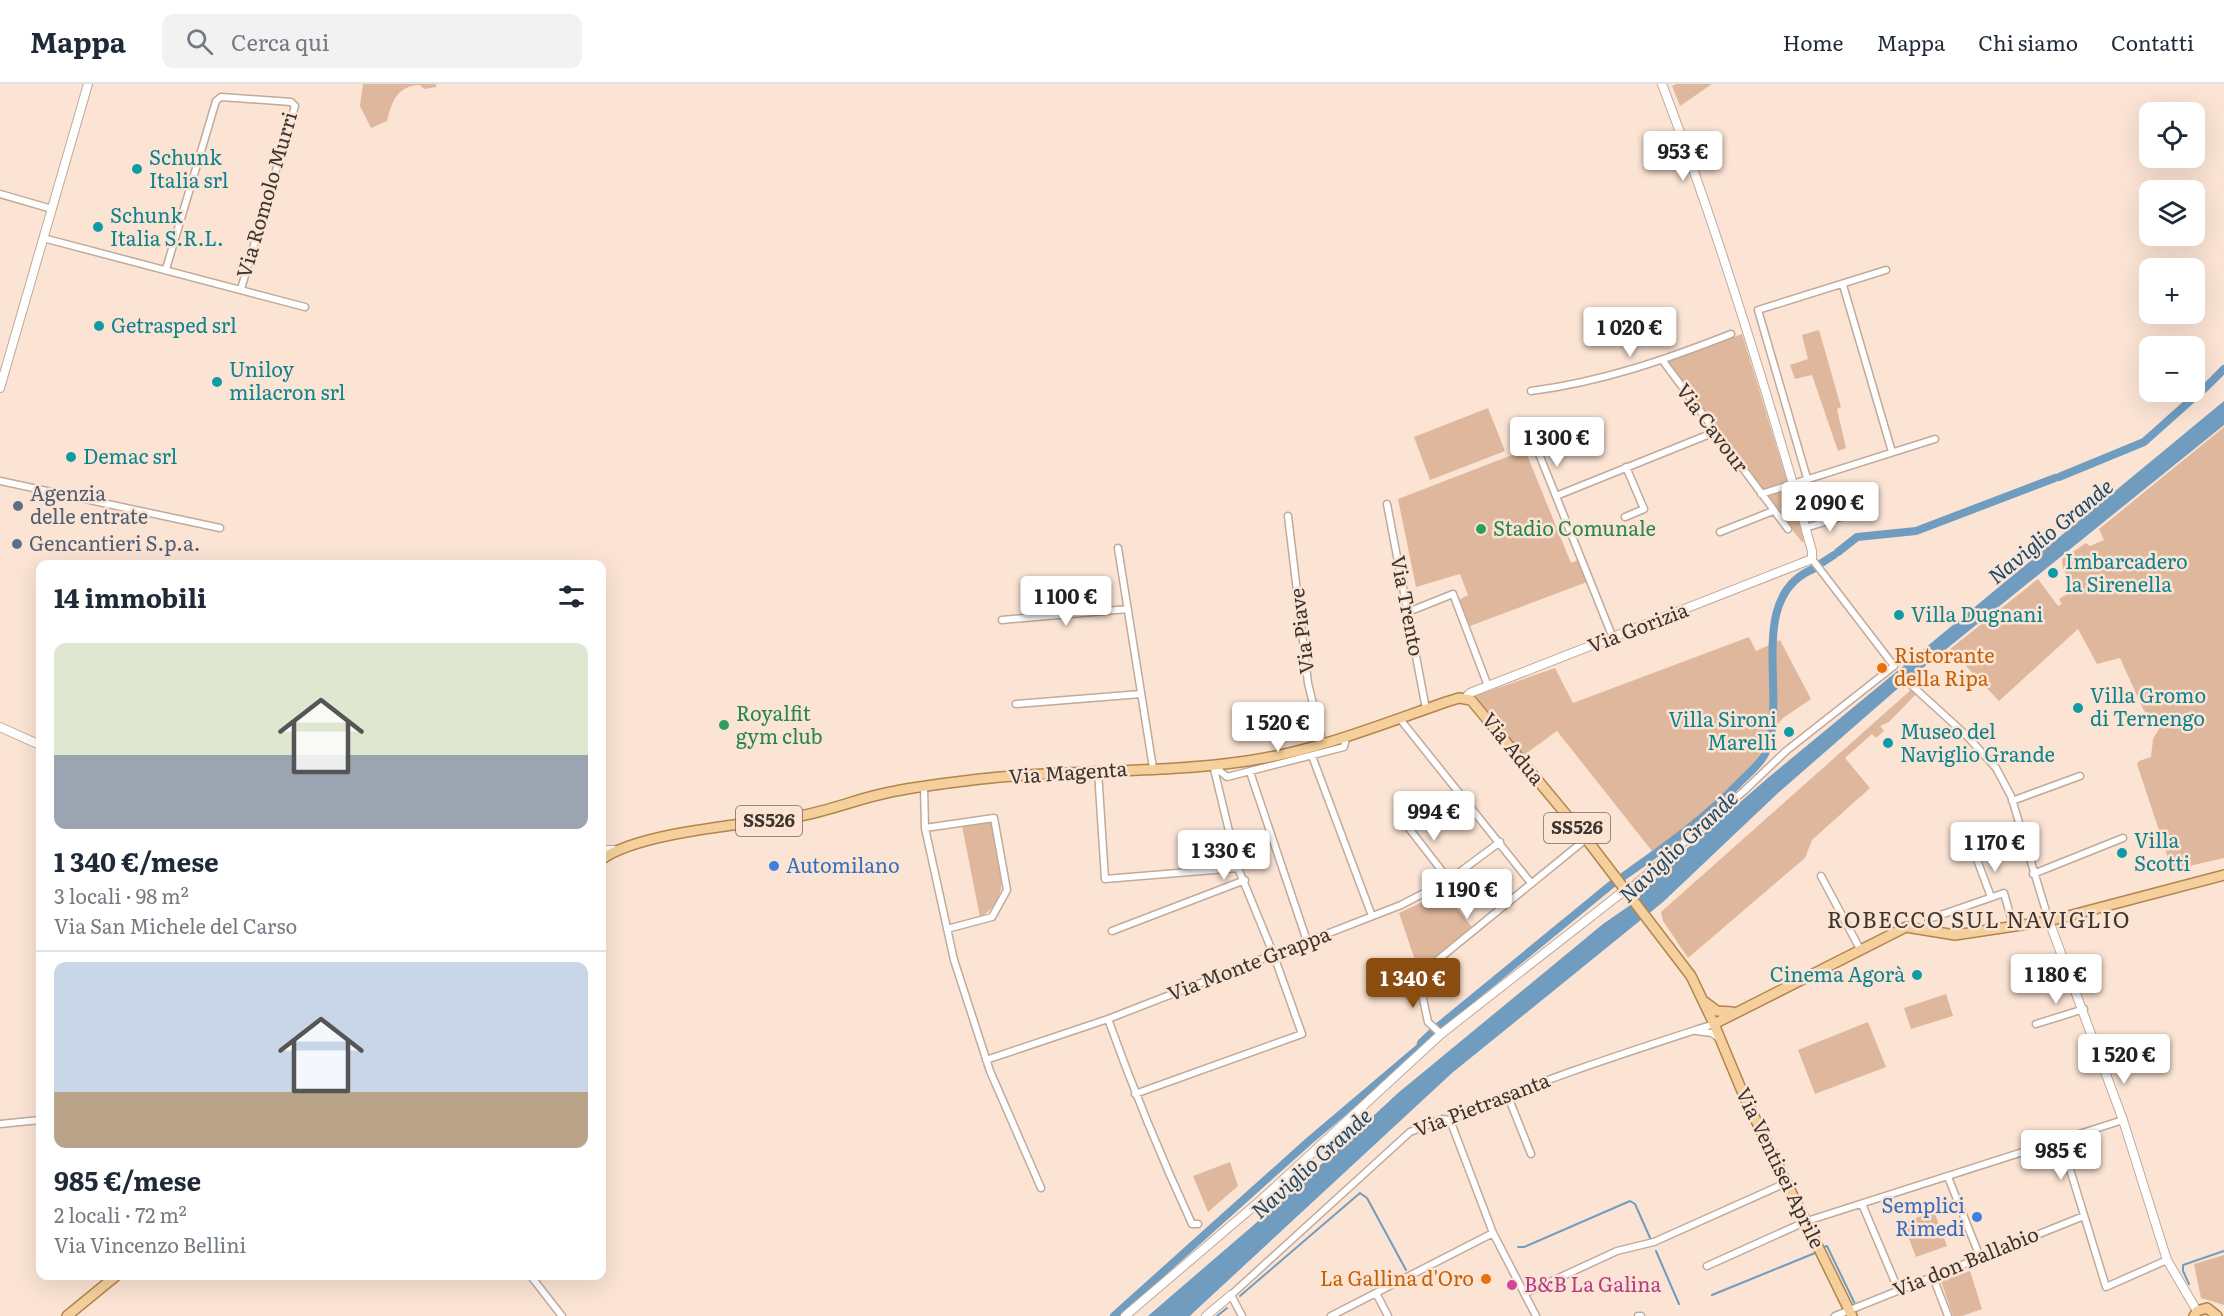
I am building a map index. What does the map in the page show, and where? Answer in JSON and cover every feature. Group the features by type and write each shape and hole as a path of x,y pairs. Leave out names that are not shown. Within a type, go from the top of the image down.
{"main road":[{"name":"Via Magenta","path":"924,787 1002,777 1213,765 1281,756 1346,738 1426,709 1465,698"},
{"name":"Via Adua","path":"1465,698 1477,704 1628,893"},
{"name":"SS526","path":"606,856 614,850 645,840 802,816 887,793 924,787"},
{"path":"1714,1024 1899,929 1911,927 1954,935 2049,921 2224,875"},
{"name":"SS526","path":"1628,893 1691,976 1714,1024"},
{"path":"1703,1000 1722,1013 1734,1012"},
{"name":"Via Ventisei Aprile","path":"1714,1024 1744,1096 1851,1313"},
{"path":"68,1316 111,1280"},
{"path":"2195,1314 2207,1308 2217,1316 2224,1316"}],"street":[{"path":"0,388 4,358 52,210 88,84"},
{"path":"1125,1316 1261,1200 1438,1031 1628,893 1786,751 1894,666 1812,559 1792,482 1728,273 1662,84"},
{"name":"Via Romolo Murri","path":"166,269 216,100 221,97 291,102 295,106 241,289"},
{"path":"0,194 52,210"},
{"name":"Via Romolo Murri","path":"43,238 305,307"},
{"path":"1807,478 1758,310 1886,270"},
{"path":"1843,285 1892,452"},
{"path":"1531,391 1576,385 1663,361 1731,334"},
{"name":"Via Cavour","path":"1663,361 1788,529"},
{"path":"1556,496 1715,432"},
{"path":"1761,494 1792,482 1935,439"},
{"path":"1537,448 1613,638"},
{"path":"1625,517 1644,509 1626,467"},
{"path":"0,481 220,528"},
{"name":"Via Trento","path":"1387,504 1426,709"},
{"path":"1720,532 1773,510"},
{"path":"1805,528 1848,515"},
{"name":"Via Piave","path":"1288,516 1308,683 1323,745"},
{"path":"1118,548 1153,768"},
{"name":"Via Gorizia","path":"1465,698 1470,693 1812,559"},
{"path":"1408,612 1453,594 1488,686"},
{"path":"1002,620 1128,609"},
{"path":"1909,683 1966,735 1996,768 2012,801 2049,921 2084,1009 2123,1120 2168,1260 2195,1314"},
{"path":"1016,704 1141,694"},
{"path":"1400,719 1500,842 1531,884"},
{"path":"0,727 36,743"},
{"name":"Via Magenta","path":"1227,777 1344,747 1346,738"},
{"path":"1312,756 1372,916"},
{"path":"1213,765 1227,777 1218,788"},
{"path":"1135,1094 1302,1034 1245,880 1238,868 1213,765"},
{"path":"1098,770 1105,879 1238,868"},
{"path":"1250,772 1307,941"},
{"path":"2012,801 2080,776"},
{"path":"924,787 925,828 947,929 986,1060 1041,1188"},
{"path":"925,828 994,818 1007,890 992,917 947,929"},
{"path":"1401,818 1449,880"},
{"path":"2033,873 2123,838"},
{"path":"1438,1031 1428,1022 1418,976 1586,839"},
{"name":"Via Monte Grappa","path":"986,1060 1108,1019 1401,905 1449,880 1500,842"},
{"path":"606,850 614,850"},
{"path":"1976,857 1991,897"},
{"path":"1821,876 1860,948"},
{"path":"1112,931 1245,880"},
{"path":"1926,930 1929,919 2004,892 2013,925"},
{"path":"2036,1024 2084,1009"},
{"path":"1108,1019 1135,1094 1192,1224 1198,1224"},
{"name":"Via Pietrasanta","path":"1231,1295 1410,1131 1442,1119 1450,1120 1507,1094 1714,1024"},
{"path":"1692,1031 1712,1033 1721,1039"},
{"path":"1507,1094 1532,1154"},
{"path":"0,1124 36,1120"},
{"path":"1450,1120 1493,1233 1536,1316"},
{"path":"1707,1266 1807,1221 1948,1178 2123,1120"},
{"path":"2061,1140 2106,1287 2168,1260"},
{"path":"1948,1178 1980,1257"},
{"path":"1526,1293 1617,1251 1654,1242 1788,1182"},
{"path":"1862,1204 1898,1289"},
{"name":"Via don Ballabio","path":"1835,1316 1851,1313 1898,1289 2084,1216"},
{"path":"1331,1316 1493,1233"},
{"path":"1933,1277 1948,1316"},
{"path":"534,1280 561,1316"},
{"path":"1376,1293 1388,1316"},
{"path":"1206,1316 1231,1295 1242,1316"}],"shaded area":[{"path":"363,84 436,84 436,87 424,89 420,85 406,88 394,101 387,121 371,128 360,106"},
{"path":"1712,84 1680,106 1672,86"},
{"path":"1819,330 1841,407 1837,409 1846,448 1838,451 1812,375 1795,379 1790,365 1808,359 1802,335"},
{"path":"1742,334 1787,481 1761,491 1665,362"},
{"path":"1488,408 1505,451 1430,480 1414,437"},
{"path":"2224,427 2224,858 2172,870 2137,764 2151,757 2153,739 2160,727 2158,718 2144,711 2120,658 2097,664 2078,629 1999,701 1950,649 2038,579 2058,606 2062,604 2059,599 2074,590 2063,568 2062,559 2086,543 2090,546 2104,540 2099,529"},
{"name":"Stadio Comunale","path":"1525,450 1571,563 1578,560 1587,582 1470,626 1459,600 1468,595 1460,574 1416,587 1398,499"},
{"path":"1789,485 1804,537 1803,543 1764,495"},
{"path":"1749,637 1756,651 1780,640 1811,699 1783,718 1771,732 1749,775 1694,823 1652,851 1557,731 1524,755 1475,696 1555,668 1573,703"},
{"path":"1913,688 1918,692 1889,722 1880,726 1884,731 1876,738 1872,734 1845,758 1870,788 1812,840 1805,858 1688,958 1663,921 1661,912"},
{"path":"992,821 1002,874 1001,887 998,899 991,909 980,917 962,826"},
{"path":"1444,892 1472,927 1419,972 1399,913"},
{"path":"1946,994 1953,1016 1911,1029 1904,1008"},
{"path":"1868,1022 1886,1067 1815,1094 1798,1050"},
{"path":"1230,1162 1238,1186 1208,1212 1193,1176"},
{"path":"1934,1211 1947,1246 1916,1257 1903,1223"},
{"path":"2224,1255 2224,1305 2201,1298 2194,1264"},
{"path":"1970,1271 1982,1309 1962,1316 1953,1316 1941,1281"}],"water":[{"path":"2224,401 2224,425 1903,684 1778,793 1663,902 1452,1073 1190,1316 1148,1316 1285,1198 1398,1093 1603,924 1639,899 1641,894 1675,859 1769,777"}],"waterway":[{"path":"2205,388 2224,369"},
{"path":"2059,477 2144,442 2189,402"},
{"path":"1838,552 1857,537 1916,531 2055,478"},
{"path":"1820,564 1834,555"},
{"name":"Naviglio Grande","path":"1624,876 1699,820 1728,795 1763,758 1771,732 1772,652 1774,626 1780,603 1792,583 1813,569"},
{"name":"Naviglio Grande","path":"1114,1316 1309,1141 1420,1047 1421,1043 1439,1026 1612,884"},
{"path":"1240,1296 1360,1193 1367,1198 1406,1270"},
{"path":"1518,1247 1524,1247 1630,1201 1635,1204 1651,1240"},
{"path":"1824,1247 1827,1246 1855,1304"},
{"path":"1656,1251 1679,1304"},
{"path":"2189,1284 2183,1271 2183,1265 2224,1251"},
{"path":"1712,1295 1815,1253"},
{"path":"1217,1316 1227,1308"}],"place":[{"name":"Schunk Italia srl","path":"137,169"},
{"name":"Schunk Italia S.R.L.","path":"98,227"},
{"name":"Getrasped srl","path":"99,326"},
{"name":"Uniloy milacron srl","path":"217,382"},
{"name":"Demac srl","path":"71,457"},
{"name":"Agenzia delle entrate","path":"18,506"},
{"name":"Stadio Comunale","path":"1481,529"},
{"name":"Gencantieri S.p.a.","path":"17,544"},
{"name":"Imbarcadero la Sirenella","path":"2053,573"},
{"name":"Villa Dugnani","path":"1899,615"},
{"name":"Ristorante della Ripa","path":"1882,668"},
{"name":"Villa Gromo di Ternengo","path":"2078,708"},
{"name":"Royalfit gym club","path":"724,725"},
{"name":"Villa Sironi Marelli","path":"1789,732"},
{"name":"Museo del Naviglio Grande","path":"1888,743"},
{"name":"Villa Scotti","path":"2122,853"},
{"name":"Automilano","path":"774,866"},
{"name":"Cinema Agorà","path":"1917,975"},
{"name":"Semplici Rimedi","path":"1977,1217"},
{"name":"La Gallina d'Oro","path":"1486,1279"},
{"name":"B&B La Galina","path":"1512,1285"}],"district":[{"name":"ROBECCO SUL NAVIGLIO","path":"1979,920"}]}
